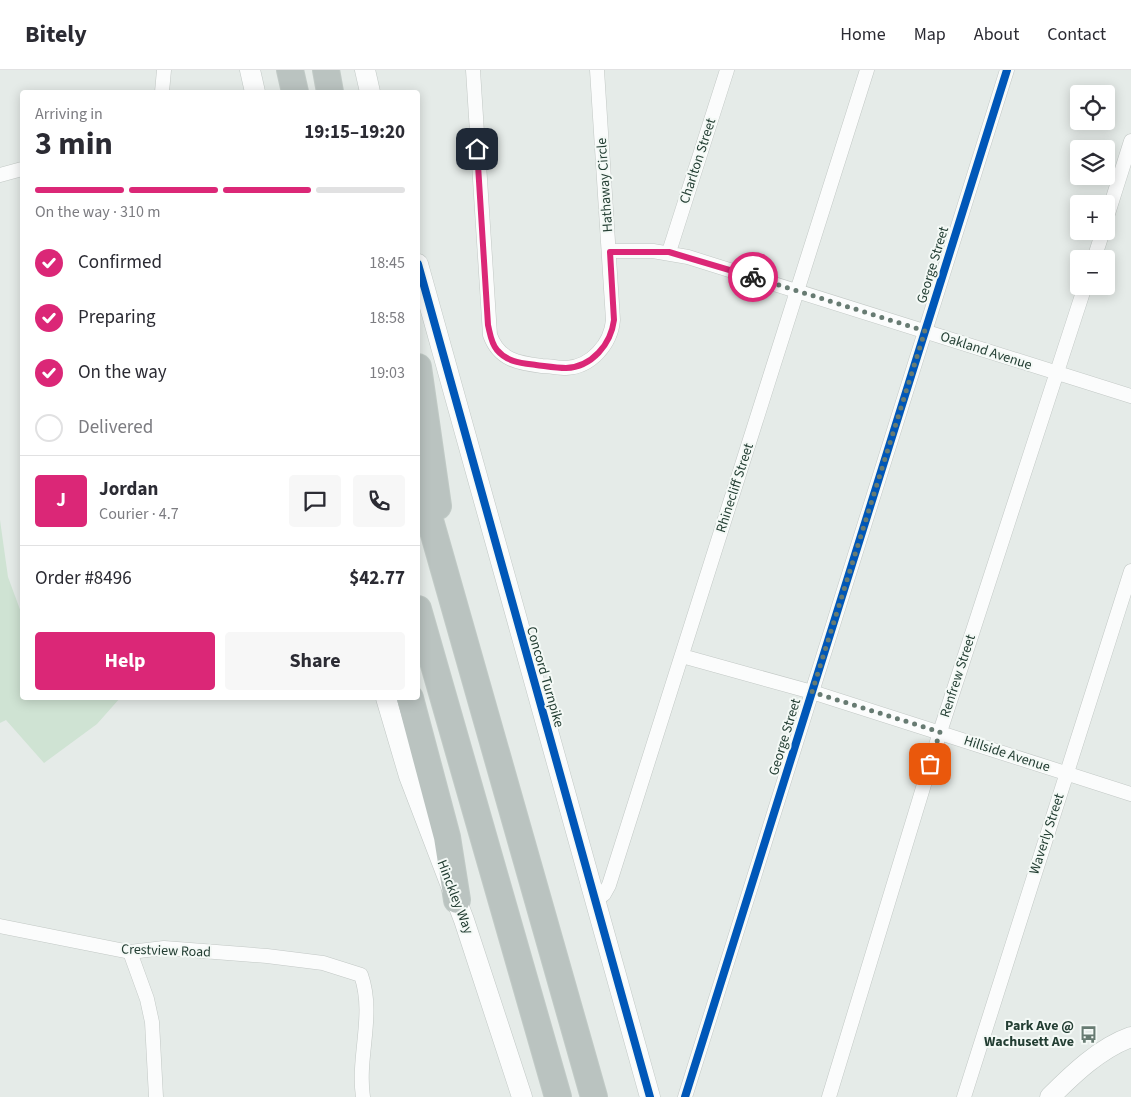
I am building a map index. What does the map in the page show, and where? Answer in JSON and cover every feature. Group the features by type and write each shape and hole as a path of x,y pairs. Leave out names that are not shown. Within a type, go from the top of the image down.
{"highway":[{"path":"290,70 295,90"},
{"path":"326,70 330,90"},
{"path":"420,379 437,485 442,569"},
{"path":"420,486 442,569 594,1097"},
{"path":"420,616 558,1097"},
{"path":"411,700 447,837 457,900"}],"main road":[{"path":"250,70 255,90"},
{"path":"365,70 370,90"},
{"name":"Concord Turnpike","path":"420,271 650,1097"},
{"name":"Hinckley Way","path":"387,700 409,776 457,900 522,1097"},
{"path":"1050,1097 1087,1064 1129,1032"}],"street":[{"path":"162,90 164,70"},
{"name":"Hathaway Circle","path":"473,70 488,325 494,345 498,351 511,360 521,363 565,368 580,365 599,352 609,340 612,330 614,305 596,70"},
{"name":"Charlton Street","path":"669,252 727,70"},
{"name":"Rhinecliff Street","path":"595,901 604,894 609,885 867,70"},
{"name":"George Street","path":"685,1097 1007,70"},
{"path":"1114,195 1131,141"},
{"path":"0,175 20,170"},
{"name":"Oakland Avenue","path":"610,252 669,252 1131,396"},
{"name":"Renfrew Street","path":"829,1097 940,732 1082,295"},
{"name":"Waverly Street","path":"964,1097 1131,570"},
{"name":"Hillside Avenue","path":"682,656 812,692 1131,794"},
{"name":"Crestview Road","path":"0,926 130,952 164,948 267,956 323,963 361,975 367,1008 362,1061 363,1097"},
{"path":"130,952 147,999 152,1022 156,1097"}],"green space":[{"path":"0,520 8,577 20,610 20,700 118,700 97,724 44,763 6,720 0,723"}],"cycle path":[{"path":"685,1097 1007,70"},
{"path":"420,271 650,1097"}],"way so far":[{"path":"753,277 925,331 812,692 940,732 930,764"}],"place":[{"name":"Park Ave @ Wachusett Ave","path":"1088,1034"}],"route":[{"path":"477,149 488,325 494,345 498,351 511,360 521,363 565,368 580,365 599,352 609,340 614,320 610,252 653,250 669,252 688,256 753,277"}]}
